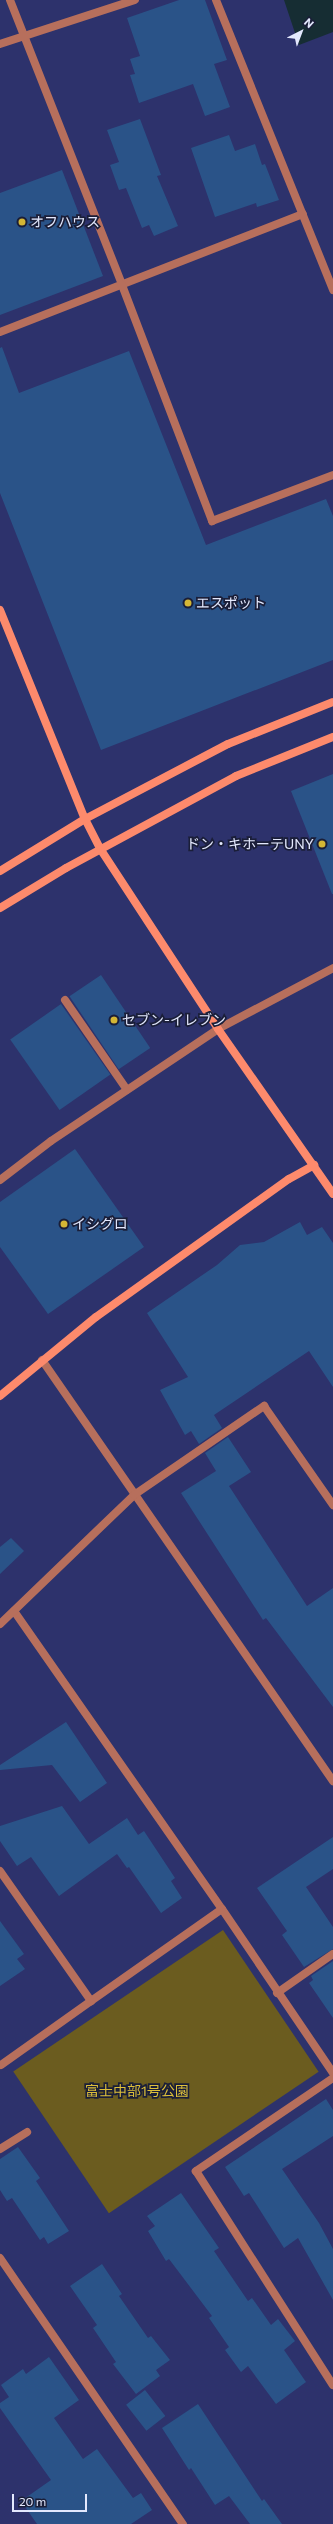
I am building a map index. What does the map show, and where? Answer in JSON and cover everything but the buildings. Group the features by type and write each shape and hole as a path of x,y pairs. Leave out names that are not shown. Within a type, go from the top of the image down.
{"street":[{"path":"10,0 122,285 212,521 333,475"},
{"path":"0,44 24,34 135,0"},
{"path":"216,0 333,290"},
{"path":"0,332 303,214"},
{"path":"0,610 2,624 85,819 101,850 218,1029 333,1194"},
{"path":"0,871 85,819 228,744 333,702"},
{"path":"0,908 66,868 236,776 333,737"},
{"path":"0,1180 51,1141 218,1029 333,968"},
{"path":"65,1000 127,1090"},
{"path":"0,1396 96,1317 289,1179 314,1165"},
{"path":"42,1360 333,1781"},
{"path":"0,1624 134,1495 264,1406 333,1505"},
{"path":"14,1611 222,1909 277,1993 333,2073"},
{"path":"0,1872 91,2001"},
{"path":"2,2065 222,1909"},
{"path":"277,1993 333,1954"},
{"path":"333,2078 196,2171 333,2385"},
{"path":"0,2148 27,2132"},
{"path":"0,2258 183,2524"}],"green space":[{"name":"富士中部1号公園","path":"223,1930 319,2072 109,2213 13,2071"}],"shaded area":[{"path":"284,0 333,0 333,32 299,45"}],"place":[{"name":"オフハウス","path":"22,222"},
{"name":"エスポット","path":"188,603"},
{"name":"ドン・キホーテUNY","path":"322,844"},
{"name":"セブン-イレブン","path":"114,1020"},
{"name":"イシグロ","path":"64,1224"}]}
